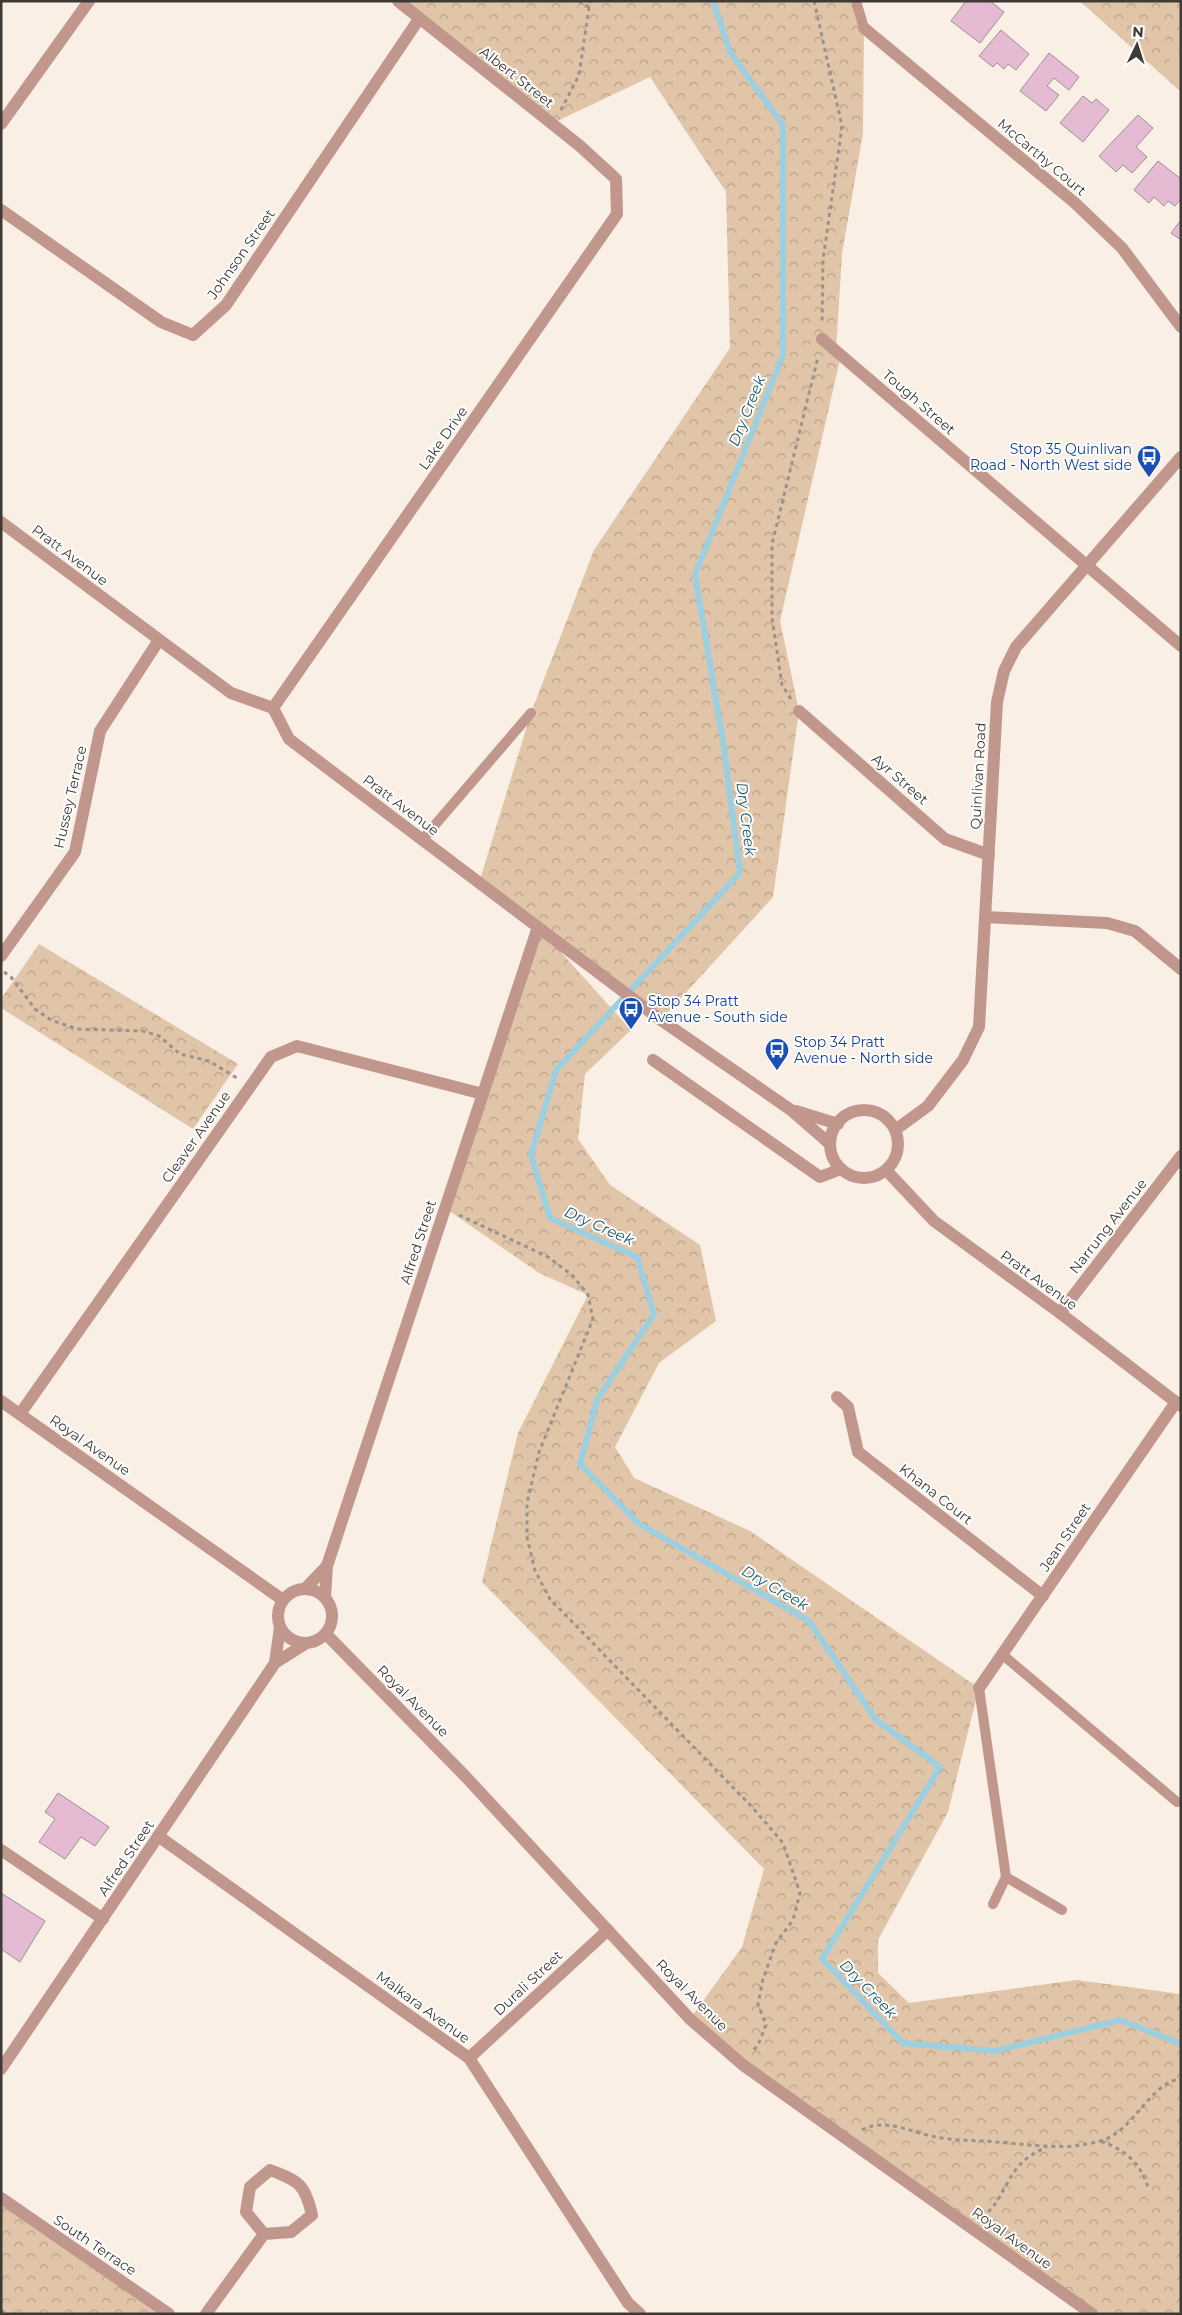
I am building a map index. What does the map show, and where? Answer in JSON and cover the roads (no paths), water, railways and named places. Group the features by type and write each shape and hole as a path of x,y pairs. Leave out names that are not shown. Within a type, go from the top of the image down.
{"street":[{"path":"1,124 89,1"},
{"name":"Albert Street","path":"398,1 616,179"},
{"name":"Johnson Street","path":"1,210 161,322 193,335 226,305 420,19"},
{"name":"McCarthy Court","path":"864,28 1074,203 1122,248 1181,327"},
{"name":"Lake Drive","path":"273,708 617,214 616,179"},
{"name":"Tough Street","path":"822,339 1181,646"},
{"name":"Quinlivan Road","path":"895,1130 928,1106 963,1060 979,1026 998,702 1004,671 1016,647 1181,457"},
{"name":"Pratt Avenue","path":"1,522 231,693 273,708 289,739 661,1020 791,1110 830,1144"},
{"name":"Hussey Terrace","path":"1,956 75,852 100,731 159,640"},
{"name":"Ayr Street","path":"799,711 945,839 989,855"},
{"path":"985,917 1107,923 1135,932 1181,969"},
{"name":"Alfred Street","path":"325,1596 327,1566 538,927"},
{"name":"Cleaver Avenue","path":"20,1414 270,1057 297,1046 483,1094"},
{"path":"653,1060 820,1177 841,1169"},
{"name":"Pratt Avenue","path":"791,1110 838,1124"},
{"path":"859,1110 877,1112 887,1118 895,1130 898,1143 897,1155 886,1170 870,1178 852,1176 841,1169 832,1155 830,1144 832,1133 838,1124 846,1115 859,1110"},
{"name":"Narrung Avenue","path":"1060,1313 1181,1156"},
{"name":"Pratt Avenue","path":"886,1170 934,1221 1060,1313 1178,1404"},
{"name":"Khana Court","path":"837,1397 848,1407 858,1452 1043,1596"},
{"name":"Royal Avenue","path":"1,1401 283,1600"},
{"name":"Jean Street","path":"980,1688 1178,1404"},
{"name":"Alfred Street","path":"305,1589 327,1566"},
{"path":"305,1589 317,1591 325,1596 332,1613 332,1621 326,1634 317,1641 305,1644 291,1639 280,1627 278,1614 283,1600 293,1592 305,1589"},
{"name":"Alfred Street","path":"275,1663 280,1627"},
{"name":"Royal Avenue","path":"326,1634 465,1776 690,2020 743,2065 1092,2314"},
{"name":"Alfred Street","path":"1,2069 275,1663 305,1644"},
{"name":"Malkara Avenue","path":"158,1836 469,2058 628,2303 640,2314"},
{"path":"1,1850 103,1919"},
{"name":"Durali Street","path":"469,2058 608,1930"},
{"path":"206,2314 264,2234 291,2232 312,2215 307,2194 291,2178 270,2170 250,2187 246,2212 264,2234"},
{"name":"South Terrace","path":"2,2200 169,2314"}],"lane":[{"path":"856,1 864,28"},
{"path":"422,840 531,713"},
{"path":"1002,1655 1177,1802"},
{"path":"980,1688 1006,1877 992,1904"},
{"path":"1006,1877 1062,1910"}],"waterway":[{"name":"Dry Creek","path":"713,1 730,52 783,125 783,355 695,575 724,748 740,873 556,1070 531,1155 550,1218 637,1257 654,1314 597,1400 580,1464 639,1524 809,1621 876,1720 940,1767 822,1959 903,2043 995,2051 1120,2020 1181,2044"}],"place":[{"name":"Stop 35 Quinlivan Road - North West side","path":"1149,478"},
{"name":"Stop 34 Pratt Avenue - South side","path":"631,1030"},
{"name":"Stop 34 Pratt Avenue - North side","path":"777,1071"}]}
